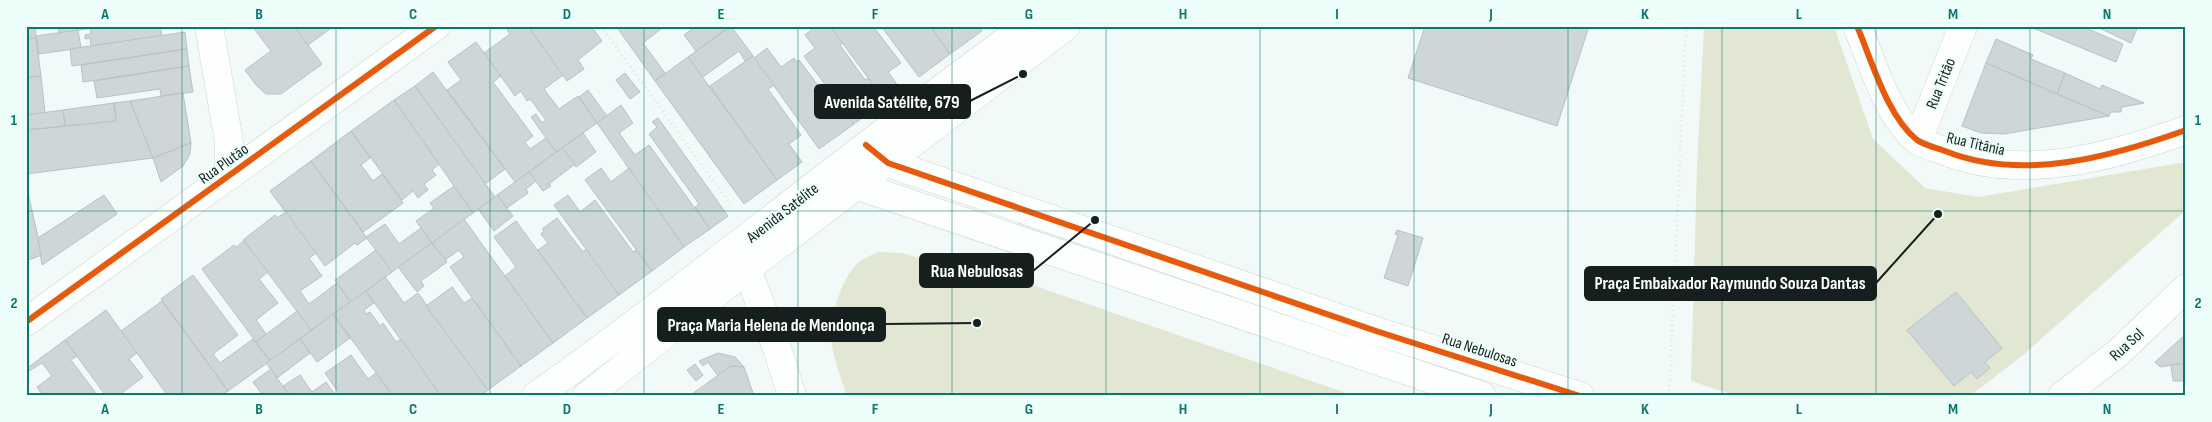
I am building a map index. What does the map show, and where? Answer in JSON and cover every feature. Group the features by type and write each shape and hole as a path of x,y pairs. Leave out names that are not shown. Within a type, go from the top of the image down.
{"street":[{"path":"209,26 229,142 229,176"},
{"name":"Rua Plutão","path":"26,322 436,26"},
{"name":"Avenida Satélite","path":"588,396 832,173 940,88 1027,26"},
{"name":"Avenida Satélite","path":"536,396 746,250 858,186 1066,26"},
{"name":"Rua Titânia","path":"1857,26 1889,103 1918,140 1954,155 1995,164 2052,164 2140,146 2186,130"},
{"name":"Rua Tritão","path":"1918,140 1963,26"},
{"name":"Rua Nebulosas","path":"866,145 888,163 1376,331 1580,396"},
{"path":"832,173 858,186 1482,396"},
{"path":"746,250 792,396"},
{"name":"Rua Sol","path":"2062,396 2119,352 2186,288"}],"path":[{"path":"601,26 746,250"},
{"path":"1669,396 1686,26"}],"green space":[{"path":"1704,26 1834,26 1873,139 1925,188 1979,197 2186,162 2186,210 2023,355 1970,396 1737,396 1691,381 1697,166"},
{"path":"878,252 903,253 1015,288 1018,280 1355,396 847,396 832,346 831,331 834,310 842,288 852,269 862,260"}],"building":[{"path":"26,26 35,26 36,38 27,39"},
{"path":"58,26 100,26 100,27 59,33"},
{"path":"160,26 162,36 91,46 90,38 85,39 85,35 91,34 90,28"},
{"path":"252,26 294,26 322,64 281,94 266,94 256,85 245,70 271,51"},
{"path":"294,26 334,26 308,45"},
{"path":"505,26 528,26 563,75 544,89 559,109 578,96 597,123 556,152 531,117 536,114 542,123 546,120 530,99 527,101 521,91 515,96 484,53 510,34"},
{"path":"528,26 591,26 602,41 578,60 584,69 567,81"},
{"path":"616,26 660,26 662,28 643,43 665,73 655,81"},
{"path":"696,26 730,26 696,51 684,35"},
{"path":"731,26 753,56 745,61 739,51 703,77 688,57"},
{"path":"816,26 830,26 843,43 840,45 865,80 868,78 874,86 856,99 867,114 854,124 804,56 815,48 805,35"},
{"path":"830,26 873,26 901,63 888,72 901,90 885,101"},
{"path":"881,26 930,26 950,54 919,77"},
{"path":"930,26 979,26 982,31 950,54"},
{"path":"1425,26 1589,26 1557,126 1408,78"},
{"path":"2033,26 2081,26 2123,44 2116,62 2033,28"},
{"path":"2095,26 2138,26 2131,43"},
{"path":"78,30 81,48 39,54 36,36"},
{"path":"185,32 187,49 72,66 70,49"},
{"path":"36,38 41,76 26,78 26,39"},
{"path":"1996,39 2033,55 2031,59 2065,73 2057,94 1986,63"},
{"path":"476,42 501,76 493,82 533,136 525,142 530,149 546,138 556,152 515,182 447,90 461,80 448,62"},
{"path":"767,48 781,67 794,58 797,62 799,60 832,104 837,100 854,124 819,149 754,58"},
{"path":"187,49 189,66 83,82 81,65"},
{"path":"753,56 774,85 768,89 801,135 789,144 802,162 777,180 710,86"},
{"path":"688,57 777,180 744,204 655,81"},
{"path":"1986,63 2109,116 2004,134 1981,133 1962,126"},
{"path":"189,66 193,92 161,96 160,89 97,98 94,81"},
{"path":"433,72 505,169 485,184 415,86"},
{"path":"625,73 640,92 630,99 616,80"},
{"path":"2065,73 2100,89 2102,85 2144,103 2122,107 2121,112 2111,112 2109,116 2057,94"},
{"path":"41,76 45,113 26,115 26,78"},
{"path":"415,86 495,197 473,213 394,100"},
{"path":"588,90 607,116 597,123 579,97"},
{"path":"183,93 191,143 153,158 130,101"},
{"path":"394,100 439,164 432,170 436,175 424,184 428,190 418,198 413,191 402,200 351,131"},
{"path":"130,101 153,158 26,174 26,130 116,121 114,103"},
{"path":"114,103 116,121 65,126 63,110"},
{"path":"621,105 633,123 619,133 635,155 649,145 710,229 684,247 597,123"},
{"path":"63,110 65,126 26,130 26,115"},
{"path":"658,118 728,216 710,229 695,207 699,204 649,134 657,127 652,122"},
{"path":"351,131 370,158 361,165 373,181 382,174 403,203 363,232 311,161"},
{"path":"583,133 596,152 576,167 562,148"},
{"path":"191,143 190,154 183,166 161,182 153,158"},
{"path":"562,148 575,164 543,191 529,172"},
{"path":"311,161 367,238 357,245 355,243 325,266 270,191"},
{"path":"601,168 611,182 629,168 684,247 652,271 585,180"},
{"path":"529,172 536,181 526,189 528,193 507,208 497,195"},
{"path":"26,184 42,255 26,261"},
{"path":"454,186 473,213 432,243 416,221 434,208 430,203"},
{"path":"104,195 117,214 42,265 38,238"},
{"path":"497,195 513,216 494,231 478,209"},
{"path":"568,195 580,212 595,200 633,252 636,250 652,271 619,295 554,205"},
{"path":"286,212 316,253 309,258 322,276 300,291 309,304 337,283 351,302 311,330 243,240 275,215 277,218"},
{"path":"557,218 583,252 586,249 619,295 587,318 538,250 548,243 541,234 544,231 542,229"},
{"path":"464,219 553,343 521,366 450,267 464,257 459,250 445,260 432,243"},
{"path":"516,221 587,318 553,343 505,276 516,267 494,237"},
{"path":"385,224 399,244 421,228 432,243 392,272 366,237"},
{"path":"1397,230 1423,238 1408,286 1384,278 1398,235 1395,234"},
{"path":"244,241 268,272 259,279 278,303 256,320 266,334 256,342 202,269 234,245 236,247"},
{"path":"432,243 447,262 421,281 424,286 417,292 398,267"},
{"path":"376,250 392,272 351,302 335,280"},
{"path":"193,275 238,335 213,354 220,363 253,339 270,361 228,391 161,299"},
{"path":"385,277 404,303 418,293 488,390 481,396 441,396 366,291"},
{"path":"452,287 464,303 472,298 521,366 488,390 426,306"},
{"path":"366,291 374,303 364,310 366,314 370,312 380,326 383,323 396,342 401,339 441,396 393,396 333,314"},
{"path":"1956,292 2002,348 1985,362 1990,368 1977,379 1971,372 1954,386 1907,330"},
{"path":"162,301 228,391 221,396 168,396 121,331"},
{"path":"106,310 137,353 129,359 143,377 118,396 106,396 65,340"},
{"path":"297,311 311,330 270,361 256,342"},
{"path":"333,314 350,338 317,362 300,339"},
{"path":"2186,334 2186,363 2160,367 2155,362"},
{"path":"300,339 310,353 277,378 266,363"},
{"path":"65,340 77,356 71,360 98,396 43,396 37,387 52,376 42,363 26,373 26,369"},
{"path":"718,353 735,357 744,367 731,366 718,376 708,362 703,366 699,361"},
{"path":"351,355 368,379 376,373 393,396 341,396 325,373"},
{"path":"2186,363 2186,381 2173,381 2171,365"},
{"path":"695,364 703,375 696,381 687,370"},
{"path":"731,366 744,367 754,396 689,396"},
{"path":"271,369 290,396 263,396 253,382"},
{"path":"300,375 312,392 326,382 336,396 290,396 283,386"}],"cycle path":[{"path":"26,322 436,26"},
{"path":"1857,26 1881,87 1906,130 1917,140 1945,151 1974,160 2005,165 2035,165 2097,157 2186,130"},
{"path":"866,145 888,163 1376,331 1580,396"}],"place":[{"name":"Avenida Satélite, 679","path":"1023,74"},
{"name":"Praça Embaixador Raymundo Souza Dantas","path":"1938,214"},
{"name":"Rua Nebulosas","path":"1095,220"},
{"name":"Praça Maria Helena de Mendonça","path":"977,323"}]}
